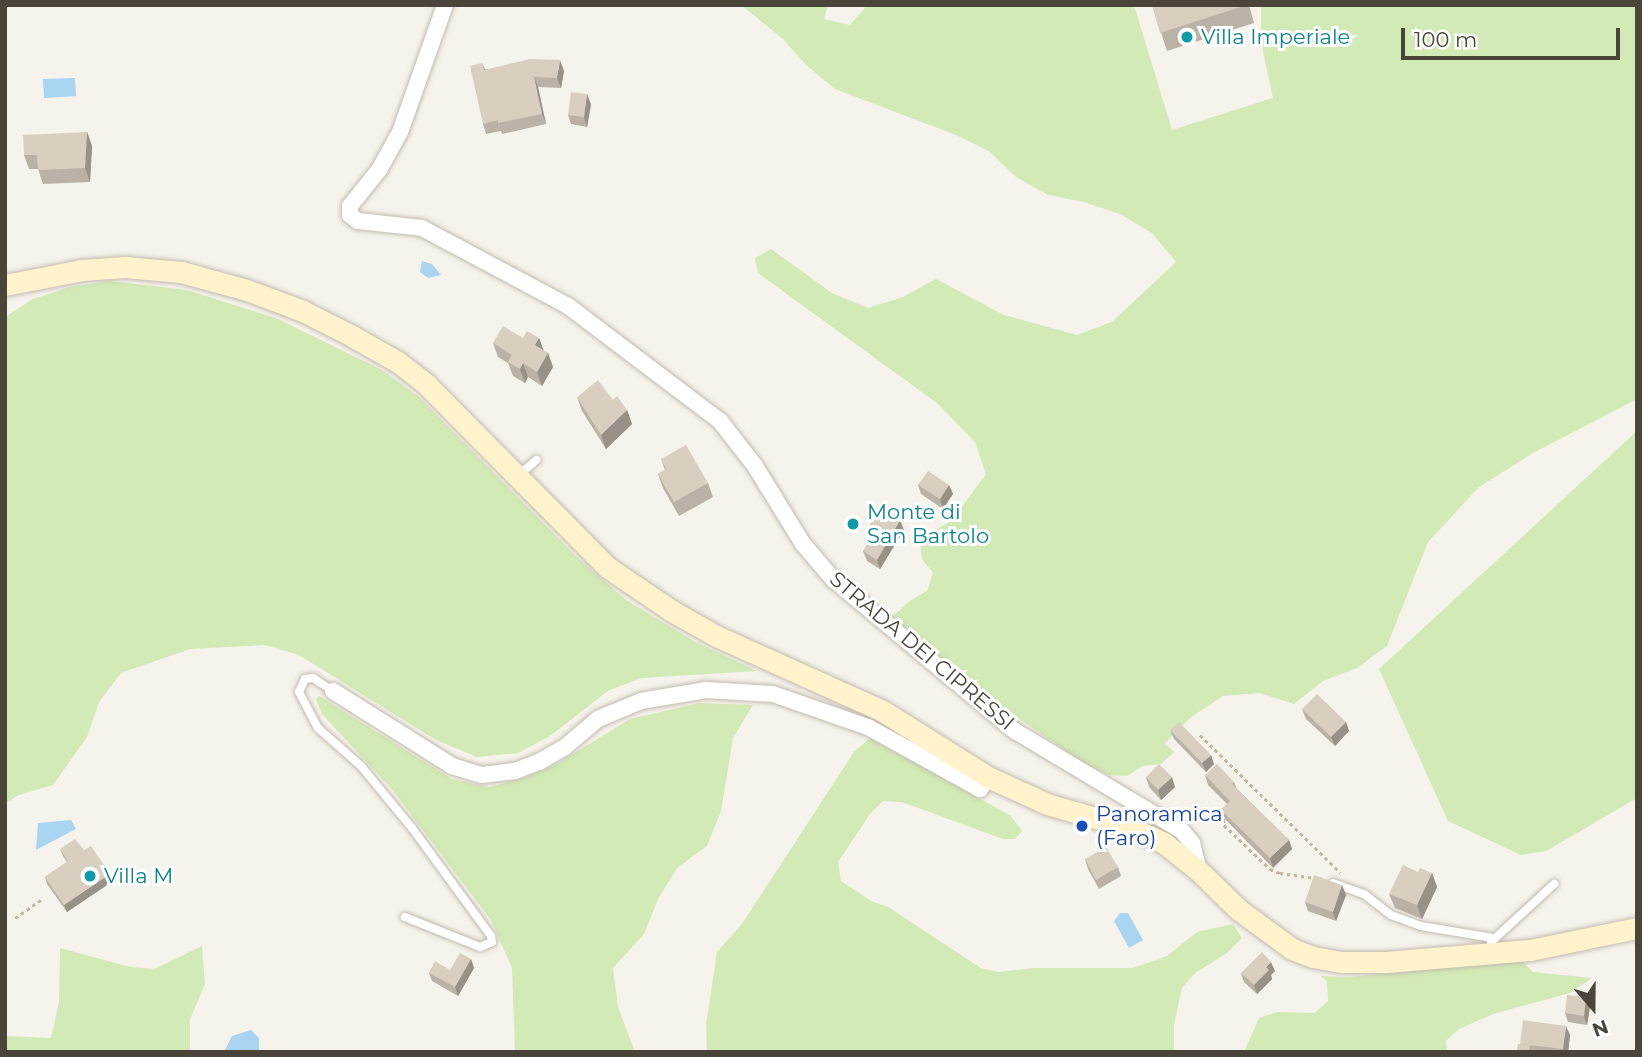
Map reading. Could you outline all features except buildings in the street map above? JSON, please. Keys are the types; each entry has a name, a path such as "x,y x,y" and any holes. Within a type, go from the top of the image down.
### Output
{"street":[{"name":"STRADA DEI CIPRESSI","path":"445,5 400,132 379,170 350,206 350,215 358,221 422,228 568,306 720,421 755,466 803,544 833,579 1015,731 1182,831 1192,843 1199,871"},
{"path":"5,285 41,276 125,267 181,272 247,290 303,311 398,362 427,385 519,475 607,567 672,611 716,636 881,710 988,777 1047,804 1133,829 1164,844 1199,871 1273,938 1313,957 1362,963 1489,946 1530,950 1637,928"},
{"path":"333,691 452,766 482,775 516,771 539,762 565,747 598,719 641,701 705,690 773,694 868,727 981,789 988,777"}],"lane":[{"path":"519,475 536,460"},
{"path":"333,691 313,678 304,679 299,692 318,728 361,766 412,828 491,936 492,942 480,947 405,917"},
{"path":"1321,879 1364,894 1391,915 1489,946 1554,884"}],"path":[{"path":"1200,735 1364,894"},
{"path":"1226,810 1222,816 1224,825 1270,869 1321,879"},
{"path":"15,918 42,899"}],"green space":[{"path":"741,5 828,5 824,19 850,25 867,5 1134,5 1172,130 1273,98 1261,42 1261,5 1637,5 1637,399 1533,453 1479,487 1428,542 1387,646 1357,668 1323,681 1294,704 1260,693 1223,696 1191,717 1165,743 1174,752 1161,764 1142,766 1127,776 1109,775 1082,762 997,703 892,617 911,600 927,591 933,573 922,559 920,540 952,520 986,474 975,442 937,403 758,273 755,258 771,249 832,293 868,308 903,297 936,279 1004,315 1077,335 1112,322 1176,262 1152,233 1120,214 1084,202 1048,195 1016,177 989,151 956,135 835,89 807,66 783,39"},
{"path":"110,281 187,290 278,319 382,370 418,396 578,558 626,600 697,643 757,671 641,678 608,691 550,736 518,753 477,757 436,740 299,655 265,645 190,649 121,673 99,702 87,737 53,785 19,795 5,803 5,317 33,299 70,287"},
{"path":"1637,431 1637,798 1546,851 1521,855 1448,821 1379,669"},
{"path":"319,696 452,779 489,787 527,777 555,765 630,719 699,703 753,705 733,738 721,811 707,846 677,868 658,899 644,934 613,968 618,1007 635,1052 515,1052 512,968 491,920 391,788 322,714 316,700"},
{"path":"870,738 1011,816 1022,831 1015,839 1003,839 902,802 883,801 870,814 838,862 841,881 871,901 888,907 981,968 998,972 1035,968 1133,968 1167,956 1197,932 1233,924 1242,938 1227,953 1195,973 1182,988 1174,1025 1174,1052 707,1052 706,1025 717,952 742,924 854,752"},
{"path":"202,946 205,984 190,1019 190,1052 5,1052 5,1036 51,1038 59,1002 60,948 130,967 154,969"},
{"path":"1522,961 1533,972 1592,978 1570,993 1493,1014 1459,1029 1446,1041 1447,1052 1244,1052 1259,1018 1276,1012 1315,1013 1328,1001 1327,982 1321,976 1350,977"}],"water":[{"path":"75,78 76,96 44,98 43,79"},
{"path":"422,261 432,264 441,275 428,278 420,272"},
{"path":"71,820 76,829 36,850 38,823"},
{"path":"1120,913 1128,913 1143,940 1129,948 1114,921"},
{"path":"251,1030 259,1038 259,1052 224,1052 232,1036"}],"place":[{"name":"Villa Imperiale","path":"1187,37"},
{"name":"Monte di San Bartolo","path":"853,524"},
{"name":"Panoramica (Faro)","path":"1082,826"},
{"name":"Villa M","path":"90,876"}]}
